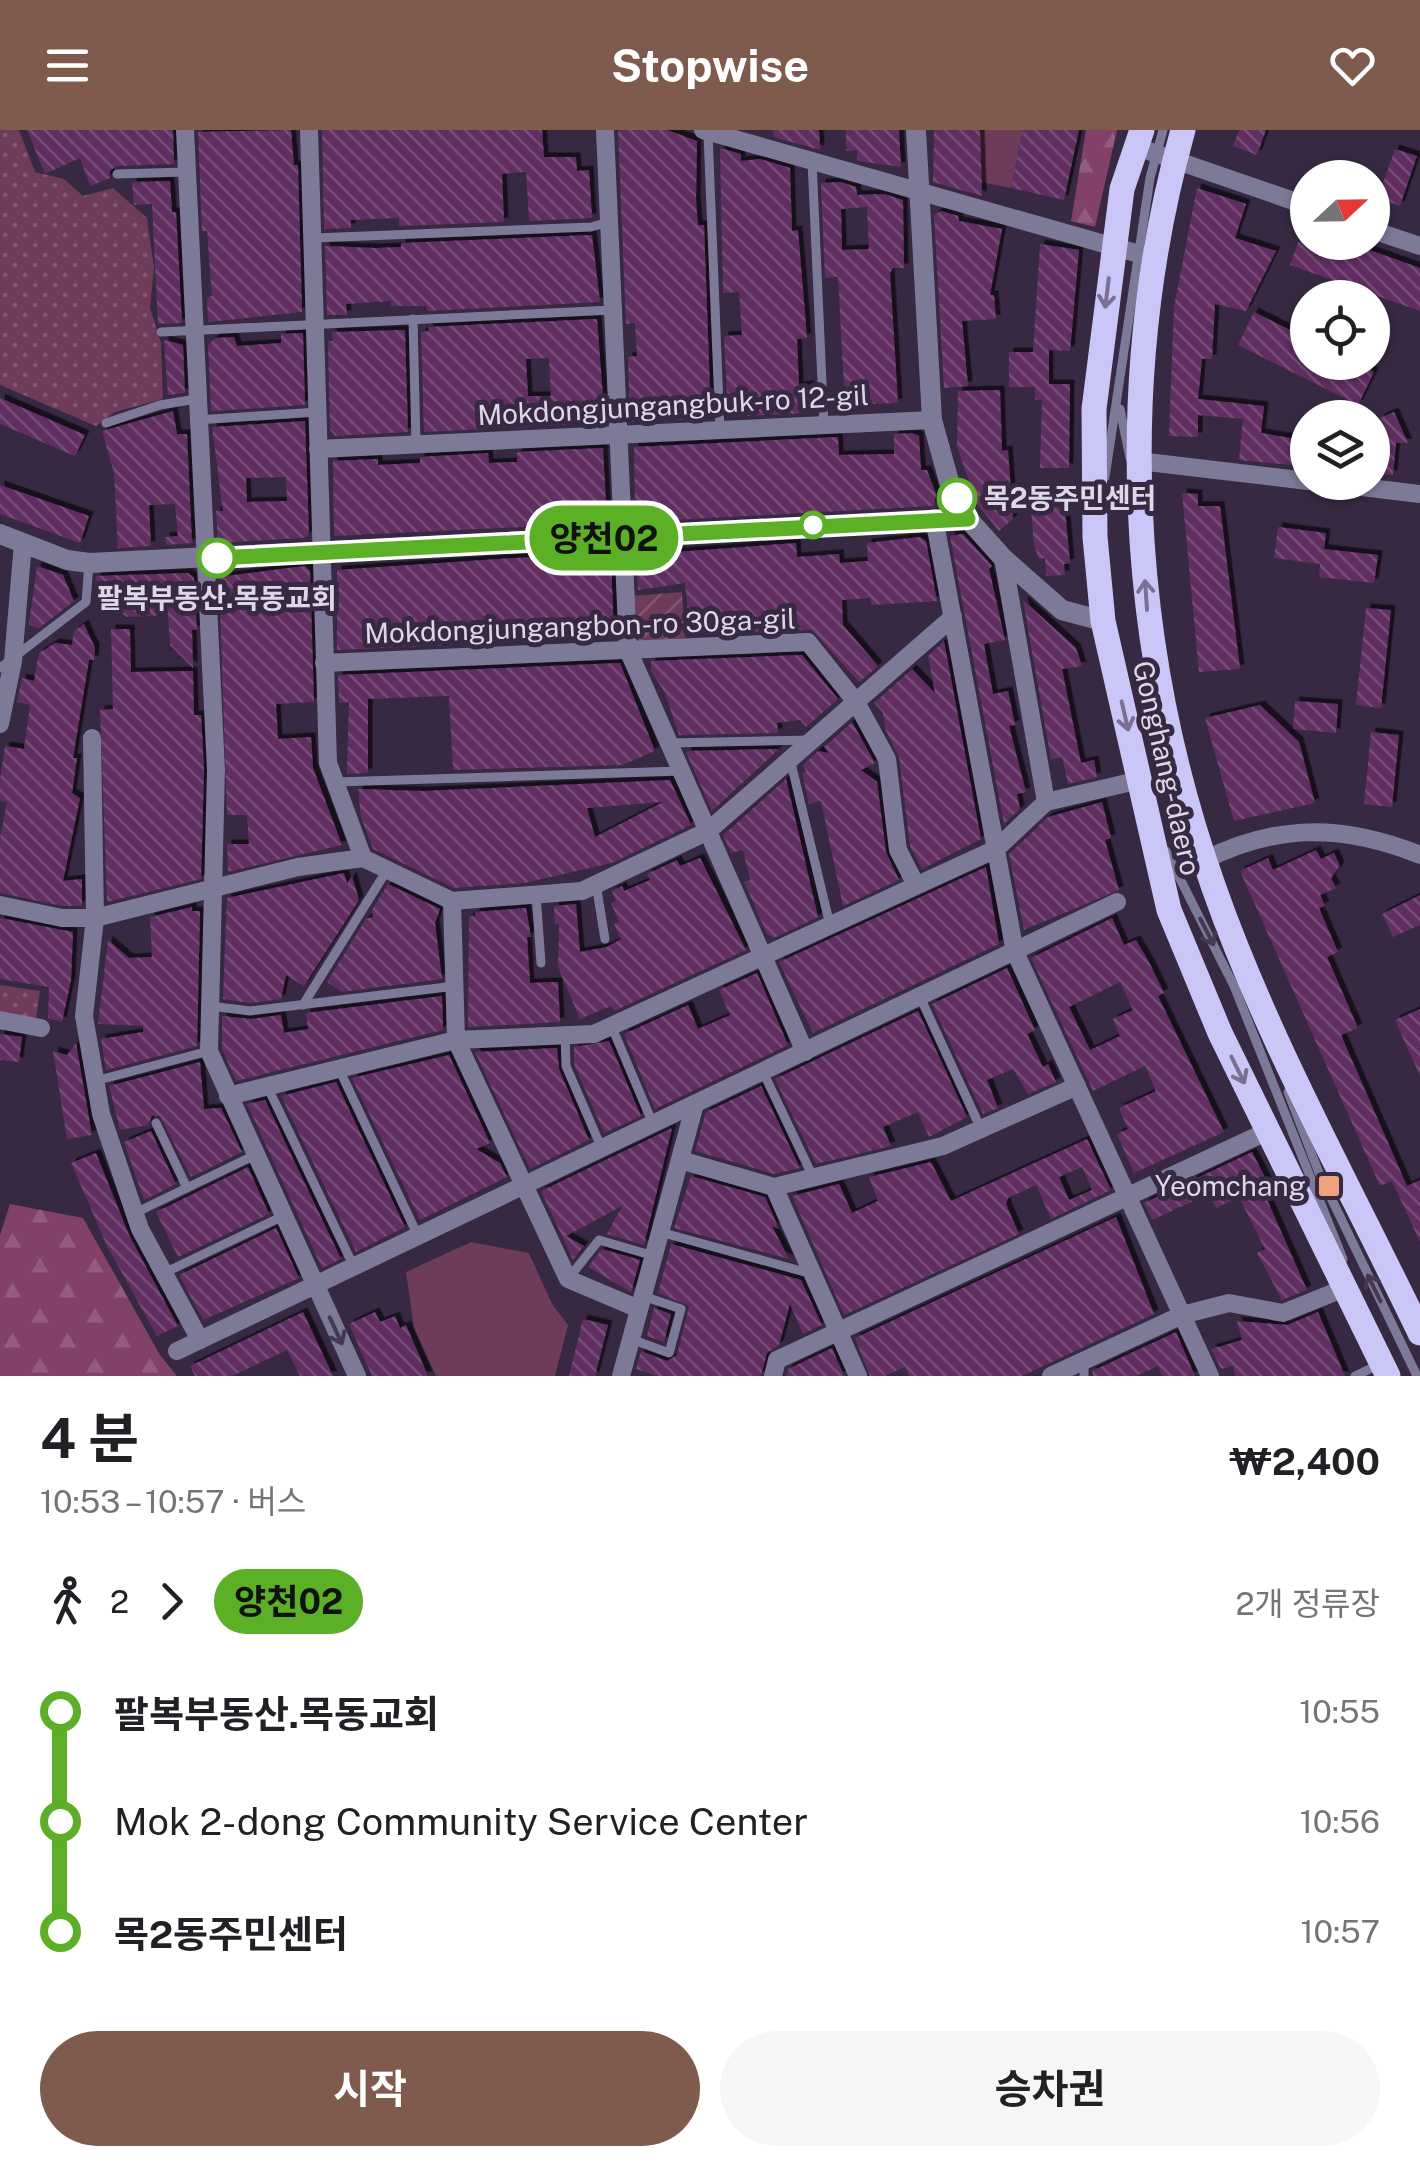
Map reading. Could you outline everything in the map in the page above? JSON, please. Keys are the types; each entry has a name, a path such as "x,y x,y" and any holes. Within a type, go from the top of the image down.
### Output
{"main road":[{"name":"Gonghang-daero","path":"1183,130 1153,148 1122,189 1094,408 1095,537 1103,622 1169,910 1220,1033 1385,1370"},
{"name":"Gonghang-daero","path":"1153,148 1138,499 1148,623 1164,719 1205,860 1253,984 1420,1332"}],"street":[{"path":"185,130 202,558 216,770 216,887 208,1051 357,1376"},
{"path":"309,130 318,323 319,552 328,763 363,858"},
{"path":"605,130 628,650 806,1052"},
{"path":"916,130 932,420 950,485 968,519 1002,558 1062,610 1103,622"},
{"path":"706,131 757,138 812,161 1148,257"},
{"path":"1153,148 1290,199"},
{"path":"1390,236 1420,246"},
{"name":"Mokdongjungangbuk-ro 12-gil","path":"318,449 932,420"},
{"path":"1139,461 1290,479"},
{"path":"1390,490 1420,494"},
{"path":"934,518 1015,952 1210,1376"},
{"path":"0,534 89,563 968,519"},
{"path":"0,724 23,543"},
{"path":"1002,558 1046,802"},
{"path":"0,905 62,918 94,918 298,867 363,858 452,901 582,891 708,831 953,617"},
{"name":"Mokdongjungangbon-ro 30ga-gil","path":"324,662 808,642 856,702 887,759 898,850 916,885"},
{"path":"92,738 94,918 84,1016 95,1081 101,1114 135,1213 200,1340"},
{"path":"228,1096 456,1040 594,1034 996,848 1046,802 1140,780"},
{"path":"1205,860 1230,847 1306,829 1350,832 1420,855"},
{"path":"452,901 456,1040 522,1186 568,1278 641,1302"},
{"path":"177,1351 1117,902"},
{"path":"0,1020 41,1028"},
{"path":"680,1160 774,1186 943,1146 1076,1086"},
{"path":"621,1376 695,1104"},
{"path":"772,1376 777,1360 1128,1199 1268,1130"},
{"path":"774,1186 858,1376"},
{"path":"1052,1376 1084,1368 1182,1315 1228,1304 1282,1313 1345,1288"}],"lane":[{"path":"1153,148 1163,130"},
{"path":"706,131 720,430"},
{"path":"812,161 824,426"},
{"path":"117,174 186,172"},
{"path":"314,238 590,227 609,222"},
{"path":"1095,537 1148,257"},
{"path":"161,332 613,310"},
{"path":"413,319 416,445"},
{"path":"106,423 160,405 196,399"},
{"path":"1118,402 1138,499"},
{"path":"197,420 318,412"},
{"path":"6,665 86,602 89,563"},
{"path":"670,743 812,740"},
{"path":"790,760 830,925"},
{"path":"335,782 682,771"},
{"path":"1147,813 1234,986 1313,1176 1385,1370 1355,1376"},
{"path":"304,1006 387,870"},
{"path":"596,884 605,939"},
{"path":"536,894 541,962"},
{"path":"1253,984 1319,1173 1417,1376"},
{"path":"210,1006 250,1011 304,1006 375,992 455,986"},
{"path":"920,997 981,1129"},
{"path":"611,1026 653,1124"},
{"path":"566,1035 566,1066 602,1149"},
{"path":"95,1081 208,1051"},
{"path":"340,1068 418,1236"},
{"path":"763,1072 813,1177"},
{"path":"267,1086 354,1267"},
{"path":"156,1123 187,1188"},
{"path":"135,1213 255,1155"},
{"path":"164,1273 284,1216"},
{"path":"660,1232 812,1274"},
{"path":"568,1278 600,1240 654,1256"},
{"path":"631,1339 670,1352 681,1309 641,1302"}],"shaded area":[{"path":"0,130 19,130 35,172 64,179 83,196 113,188 147,218 154,268 150,308 161,343 163,399 115,412 96,426 0,385"},
{"path":"980,130 1023,130 1011,188 981,182"},
{"path":"682,592 685,638 640,642 635,636 631,596"},
{"path":"0,985 40,991 36,1020 0,1015"},
{"path":"471,1242 529,1253 552,1304 568,1325 555,1376 436,1376 414,1328 406,1272"}],"green space":[{"path":"1086,130 1117,130 1095,227 1071,221"},
{"path":"10,1204 83,1218 160,1355 177,1376 0,1376 0,1235"}],"building":[{"path":"27,130 173,130 174,164 116,166 110,171 110,178 90,186 80,158 45,174"},
{"path":"291,130 294,165 298,165 302,312 208,322 207,297 212,296 207,231 202,231 198,132"},
{"path":"322,130 542,130 544,157 576,157 577,171 589,170 592,218 529,221 526,172 502,174 504,222 399,226 399,218 351,220 351,228 324,229"},
{"path":"618,130 667,130 697,141 696,200 698,225 704,225 711,418 630,422 628,357 637,356 635,323 626,324"},
{"path":"773,130 819,130 820,150 774,137"},
{"path":"846,130 899,130 901,167 857,161 857,150 846,151"},
{"path":"934,130 980,130 982,196 933,182"},
{"path":"1023,130 1079,130 1064,200 1011,188"},
{"path":"1239,130 1266,130 1257,155 1233,146"},
{"path":"720,148 741,154 741,161 760,159 790,168 792,231 798,230 807,338 797,339 799,386 810,385 809,413 728,417 724,336 742,335 739,292 723,293"},
{"path":"1395,149 1417,156 1400,206 1390,202 1390,163"},
{"path":"170,181 172,212 176,212 182,323 158,324 152,204 134,205 132,182"},
{"path":"841,182 856,187 857,195 884,194 903,200 904,268 893,268 890,273 898,403 845,405 838,277 825,278 821,183","holes":["867,207 869,249 842,250 841,209"]},
{"path":"1197,188 1246,204 1235,238 1276,251 1246,311 1215,304 1212,359 1202,359 1198,399 1264,406 1261,433 1290,438 1290,465 1239,460 1243,419 1198,415 1198,437 1169,436 1174,307"},
{"path":"941,211 958,216 959,221 1002,229 990,295 994,295 996,319 962,321 968,386 944,388 934,215"},
{"path":"592,235 600,302 427,311 427,306 391,306 391,301 346,304 347,315 327,315 325,246 401,247 401,243"},
{"path":"1040,244 1079,250 1070,351 1049,350 1049,384 1070,384 1069,468 1040,468 1042,400 1035,400 1035,387 1009,387 1009,352 1033,352"},
{"path":"1390,257 1420,268 1420,311 1390,300 1390,280 1332,280 1290,265 1292,260"},
{"path":"1254,312 1290,330 1290,371 1238,345"},
{"path":"597,319 605,423 424,432 421,332 429,331 428,327","holes":["549,358 551,396 528,396 526,359"]},
{"path":"405,330 408,432 335,436 330,430 328,341 333,341 332,332"},
{"path":"303,333 305,405 211,411 208,345 215,338 234,337 237,346 281,343 281,334"},
{"path":"164,340 183,345 185,393 168,395"},
{"path":"1308,380 1370,380 1360,400 1348,400"},
{"path":"1000,390 1002,451 1008,450 1013,519 999,531 977,504 957,447 958,391"},
{"path":"0,398 85,435 75,456 0,424"},
{"path":"173,411 177,434 187,434 192,543 166,545 165,537 178,536 175,504 149,505 151,546 118,548 114,473 102,431"},
{"path":"1394,412 1408,443 1396,443 1393,475 1390,475 1390,414"},
{"path":"305,421 309,534 304,538 218,543 216,511 223,511 212,427","holes":["286,477 287,501 247,502 246,478"]},
{"path":"894,434 919,436 921,470 927,470 936,494 934,506 635,522 634,447 838,437 839,455 894,454"},
{"path":"603,448 607,523 334,536 333,461 378,459 378,465 420,463 420,457 488,453 489,463 517,462 517,452"},
{"path":"0,485 89,516 80,543 0,514"},
{"path":"1058,490 1060,509 1065,509 1070,563 1064,564 1065,575 1046,576 1045,558 1039,559 1034,545 1031,510 1042,509 1040,492"},
{"path":"1182,493 1198,494 1198,506 1220,506 1240,669 1199,672"},
{"path":"1278,527 1326,533 1324,549 1378,555 1374,583 1319,577 1320,564 1274,558"},
{"path":"963,534 992,566 989,569 1005,640 984,644 993,694 1008,691 1015,725 1009,726 1026,792 1017,794 1020,809 1004,824 950,536"},
{"path":"920,537 926,541 937,601 871,605 871,598 842,600 843,625 878,666 859,682 812,630 690,633 685,583 638,590 636,555 796,543 797,557 839,554 840,563 868,561 867,543"},
{"path":"604,552 611,558 614,638 337,650 337,570"},
{"path":"37,566 63,575 74,601 38,629 29,624"},
{"path":"305,566 310,571 314,702 276,704 278,739 311,737 313,768 342,845 228,872 227,844 249,844 247,815 227,815 219,577"},
{"path":"188,573 194,578 197,630 192,630 193,668 170,645 168,615 127,617 95,593 96,576"},
{"path":"1023,600 1076,648 1082,666 1062,669 1081,763 1094,760 1097,777 1068,784 1062,757 1051,760"},
{"path":"1366,608 1391,610 1381,708 1356,705"},
{"path":"84,624 95,648 94,660 89,660 73,758 77,758 72,793 80,798 63,881 82,879 82,906 63,906 0,893 0,838 7,802 0,801 0,780 5,746 24,749 30,705 17,702 22,678 34,681 39,653 55,643 72,645 74,631"},
{"path":"111,629 130,629 131,672 193,671 194,715 201,715 204,770 201,879 107,902 100,710 113,709"},
{"path":"944,641 981,839 922,869 910,846 899,757 886,731 883,713 874,703 912,669 935,693 928,656"},
{"path":"802,655 838,699 806,727 800,720 777,723 778,733 679,735 665,693 651,671 651,661"},
{"path":"620,663 655,751 622,765 453,770 449,696 368,699 368,773 347,774 349,702 339,703 338,675"},
{"path":"1295,701 1338,704 1336,733 1293,729"},
{"path":"1260,705 1299,742 1315,803 1234,821 1205,718"},
{"path":"852,722 875,763 861,770 877,782 886,852 899,880 843,906 821,801 809,804 802,773 806,772 803,765 818,751 829,753 824,747"},
{"path":"1371,732 1399,735 1392,807 1364,804"},
{"path":"779,749 712,811 686,752 689,751"},
{"path":"786,779 818,917 774,938 767,934 744,882 750,880 743,850 731,853 723,835"},
{"path":"670,780 691,825 612,863 524,883 454,888 373,849 361,817 358,789 423,791","holes":["663,802 595,837 587,808"]},
{"path":"1102,802 1111,838 1105,840 1119,890 1024,930 1009,854 1048,817"},
{"path":"1316,850 1321,859 1334,853 1340,866 1331,878 1336,888 1320,895 1325,906 1319,908 1338,952 1327,957 1358,1028 1341,1035 1407,1186 1420,1180 1420,1242 1392,1181 1380,1186 1240,871 1268,858 1273,870"},
{"path":"700,858 746,950 614,1011 611,1006 580,1019 558,967 559,924 555,924 554,906 576,904 580,952 607,947 621,939 614,924 619,922 611,903 616,901 612,891 622,886 624,891 650,880 647,874 677,860 680,866"},
{"path":"986,867 999,944 813,1033 779,962"},
{"path":"344,873 347,884 352,876 359,900 304,986 286,975 281,999 250,1003 223,999 227,898"},
{"path":"388,884 440,909 435,923 442,979 342,992 327,982 366,919 373,917 372,910"},
{"path":"1420,895 1420,925 1393,937 1382,914"},
{"path":"192,907 192,911 200,911 197,1046 106,1070 101,1039 143,1032 143,1026 98,1024 108,940 129,958 152,957 150,917"},
{"path":"526,908 531,937 527,937 530,983 558,982 560,1022 468,1027 469,917 475,916 475,912"},
{"path":"0,918 73,932 71,980 62,1022 48,1018 49,987 0,979"},
{"path":"1112,918 1124,945 1136,940 1150,964 1164,993 1158,996 1224,1132 1134,1173 1117,1134 1128,1129 1119,1108 1156,1091 1145,1066 1093,1091 1031,958","holes":["1120,982 1133,1010 1113,1019 1120,1036 1090,1050 1069,1007"]},
{"path":"1007,968 1035,1030 1027,1034 1043,1067 1048,1064 1056,1082 1028,1094 1013,1069 987,1080 998,1108 983,1114 932,1004"},
{"path":"757,973 788,1045 655,1109 624,1034 688,1005 698,1029 730,1015 719,990"},
{"path":"442,996 443,1030 236,1081 222,1049 222,1016 251,1019 281,1015 284,1033 308,1029 306,1013"},
{"path":"1420,1009 1420,1076 1395,1020"},
{"path":"918,1011 967,1117 929,1137 918,1112 883,1127 891,1146 816,1164 775,1079"},
{"path":"0,1034 22,1037 19,1062 0,1060"},
{"path":"609,1041 641,1116 604,1133 574,1064 574,1047"},
{"path":"76,1043 92,1135 67,1139 53,1051 67,1055"},
{"path":"557,1048 559,1069 589,1140 530,1169 475,1052"},
{"path":"449,1055 490,1143 476,1149 500,1163 507,1177 420,1220 352,1078"},
{"path":"200,1062 204,1109 221,1108 242,1152 191,1177 160,1116 152,1116 148,1125 120,1130 109,1086"},
{"path":"336,1082 405,1227 356,1252 281,1096"},
{"path":"761,1086 800,1168 774,1174 695,1151 706,1112"},
{"path":"265,1100 341,1259 322,1268 247,1104"},
{"path":"672,1128 644,1245 607,1234 622,1206 566,1236 584,1246 573,1260 541,1191"},
{"path":"151,1131 176,1184 144,1200 124,1142"},
{"path":"1087,1139 1111,1190 1051,1219 1036,1185 1008,1198 1006,1204 1019,1234 844,1315 792,1196 839,1184 852,1213 878,1201 869,1177 931,1162 951,1201","holes":["1082,1167 1092,1190 1069,1200 1059,1177"]},
{"path":"1252,1152 1268,1183 1261,1186 1307,1290 1282,1300 1257,1253 1265,1249 1239,1197 1216,1208 1209,1194 1152,1220 1144,1203"},
{"path":"96,1153 129,1235 178,1326 157,1336 107,1246 71,1163"},
{"path":"248,1167 269,1214 178,1257 156,1212"},
{"path":"691,1176 765,1197 779,1229 772,1226 789,1259 674,1228"},
{"path":"1116,1217 1154,1314 1022,1376 909,1376 905,1367 885,1376 870,1376 855,1338"},
{"path":"276,1228 299,1278 203,1320 179,1275"},
{"path":"671,1244 801,1280 822,1325 803,1334 790,1304 779,1345 767,1353 761,1376 657,1376 636,1369 641,1351 667,1361 677,1355 689,1306 658,1293"},
{"path":"602,1249 640,1260 631,1292 588,1267"},
{"path":"654,1308 671,1314 664,1342 647,1336"},
{"path":"303,1312 333,1376 300,1376 287,1350 232,1376 195,1376 190,1366"},
{"path":"375,1312 380,1322 395,1316 400,1328 406,1325 428,1376 372,1376 349,1324"},
{"path":"1318,1312 1345,1376 1235,1376 1233,1366 1221,1369 1211,1349 1242,1340 1237,1321 1287,1325"},
{"path":"583,1319 608,1325 595,1376 569,1376"},
{"path":"1176,1332 1195,1376 1162,1376 1158,1366 1136,1376 1093,1376 1092,1371"},
{"path":"832,1348 844,1376 786,1376 788,1369"}],"bus line":[{"name":"양천02","path":"217,558 968,519 957,498"}],"place":[{"name":"목2동주민센터","path":"957,498"},
{"name":"팔복부동산.목동교회","path":"217,558"},
{"name":"Yeomchang","path":"1329,1186"}]}
